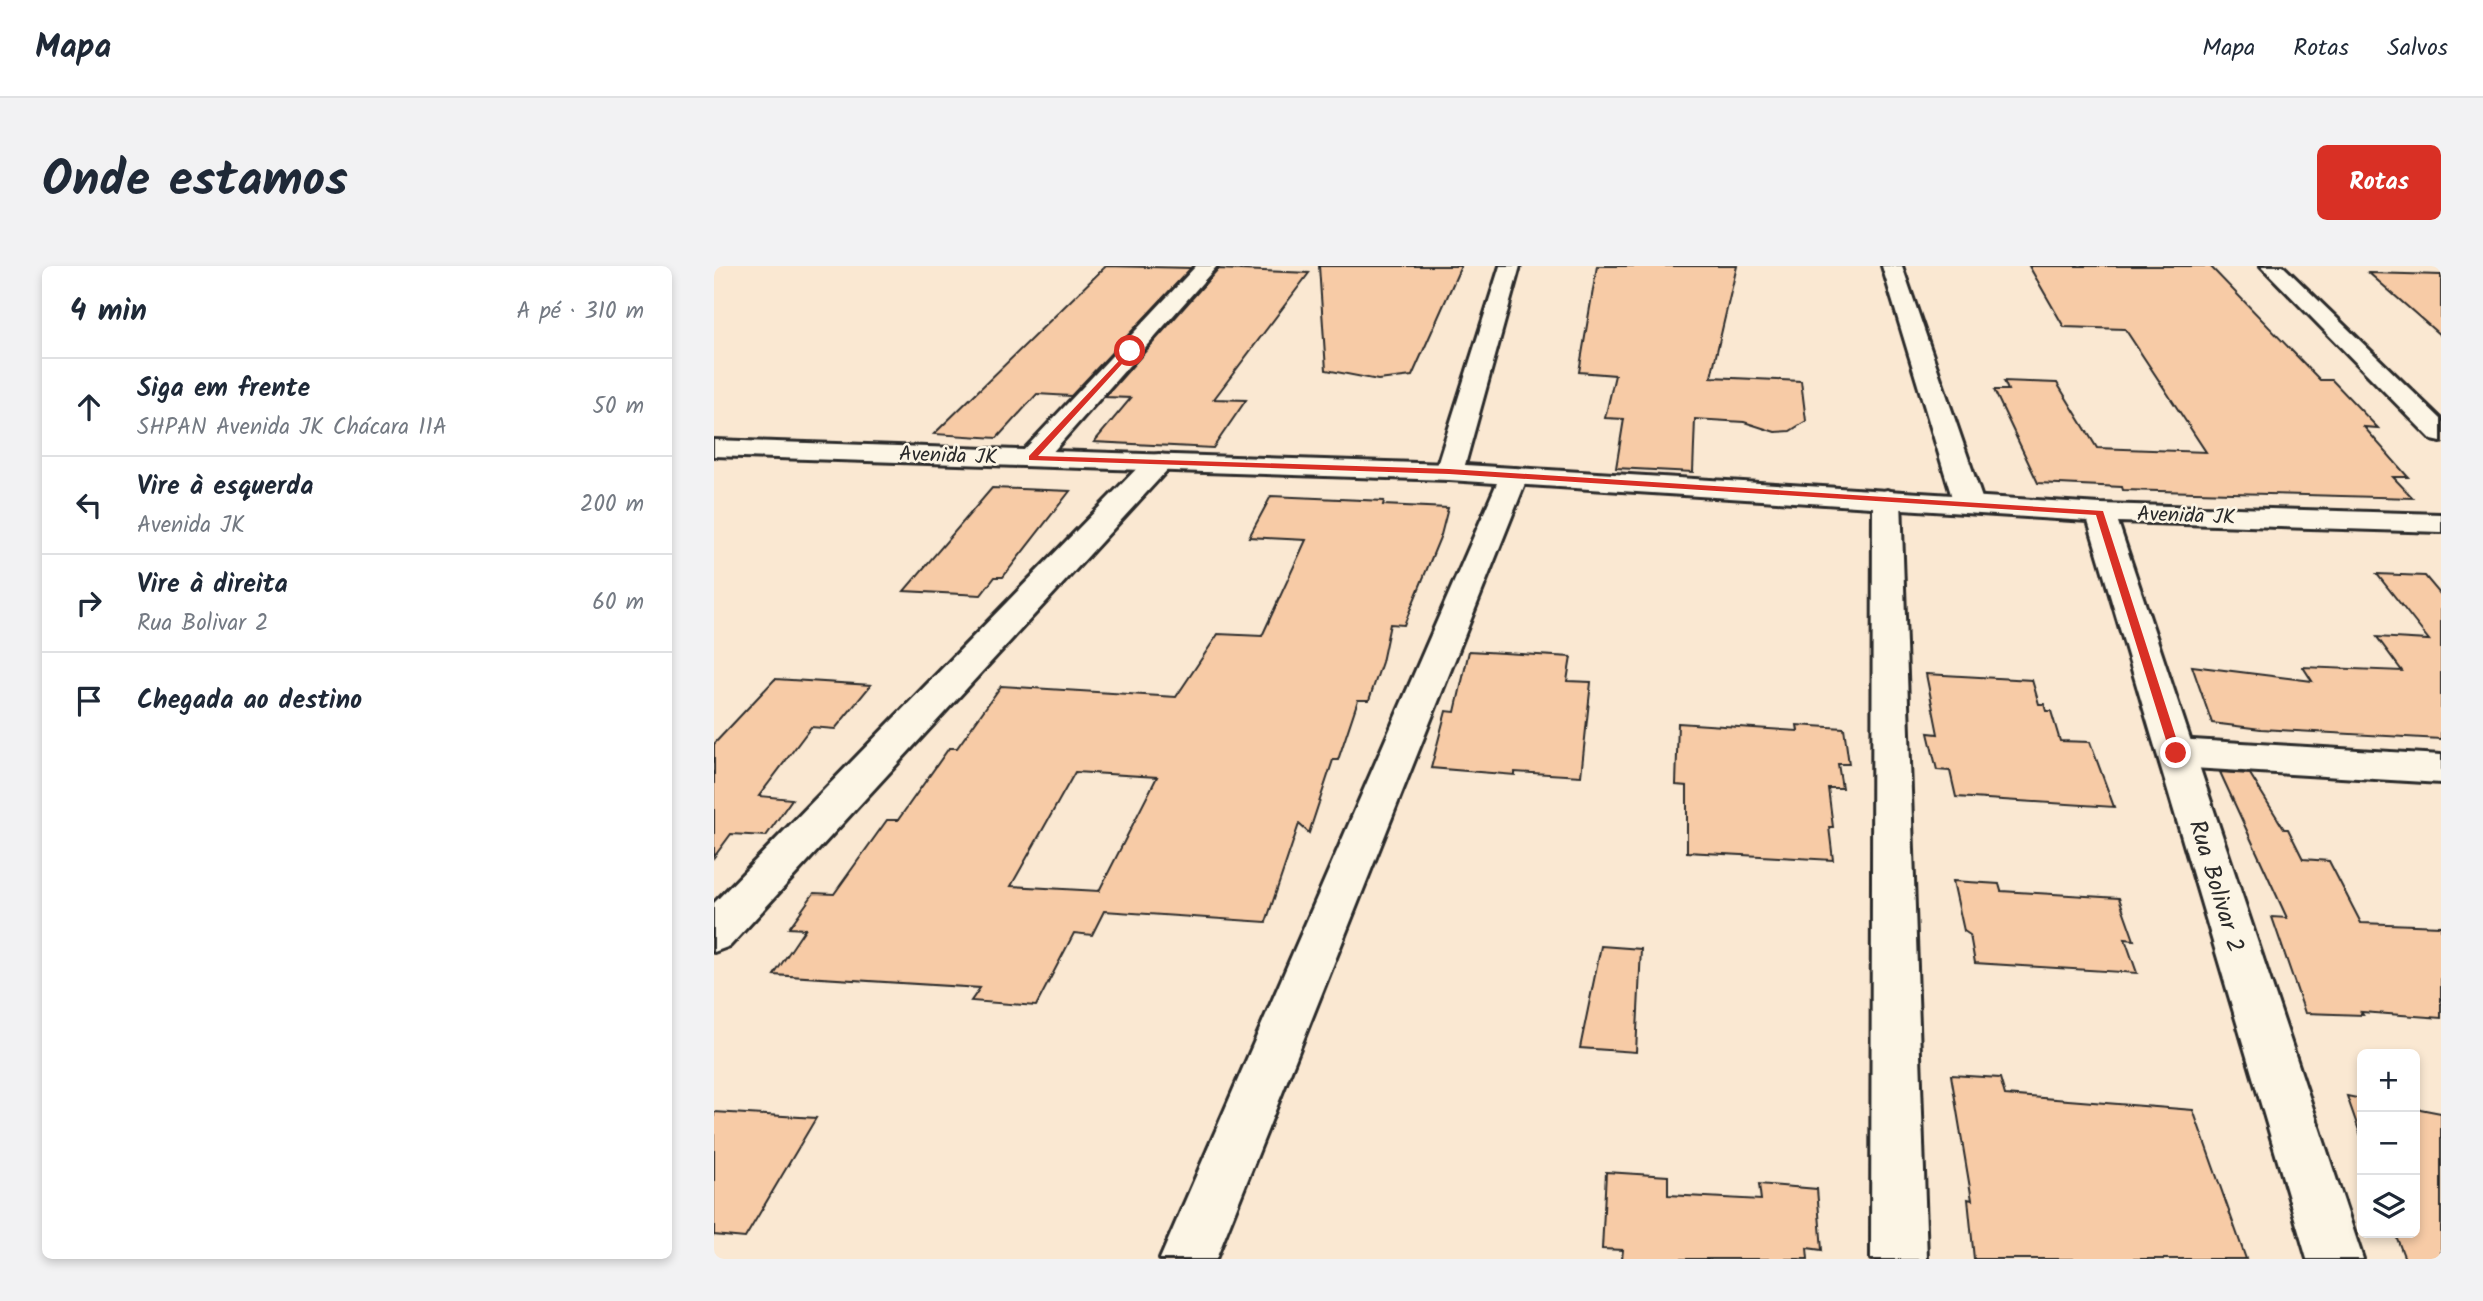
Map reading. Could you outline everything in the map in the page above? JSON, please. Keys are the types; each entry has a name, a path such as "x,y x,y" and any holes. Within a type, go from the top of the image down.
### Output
{"street":[{"path":"1032,458 1208,266"},
{"path":"1449,472 1510,266"},
{"path":"1892,266 1969,504"},
{"path":"2271,266 2441,434"},
{"name":"Avenida JK","path":"714,448 1449,472 2100,513 2441,523"},
{"path":"714,933 1159,462"},
{"path":"1188,1259 1514,476"},
{"path":"1887,499 1899,1259"},
{"name":"Rua Bolivar 2","path":"2100,513 2335,1259"},
{"path":"2176,753 2441,769"}],"building":[{"path":"1106,266 1191,268 1071,396 1037,394 997,438 934,434"},
{"path":"1319,266 1461,266 1412,376 1378,380 1326,370"},
{"path":"1597,266 1737,266 1711,377 1801,381 1806,421 1790,431 1775,432 1744,422 1695,419 1693,472 1616,468 1624,419 1605,418 1615,375 1579,372"},
{"path":"2029,266 2210,266 2320,380 2332,380 2378,428 2364,427 2408,477 2393,477 2413,498 2123,490 2122,487 2038,483 1994,390 2008,390 2004,381 2057,383 2097,448 2206,452 2125,329 2064,327"},
{"path":"1218,269 1309,273 1214,399 1246,400 1213,448 1094,442 1131,398 1105,397"},
{"path":"2369,273 2441,275 2441,336"},
{"path":"992,488 1070,491 1003,577 995,577 981,595 904,591"},
{"path":"1271,496 1384,501 1383,505 1448,508 1441,535 1404,625 1390,624 1382,662 1369,700 1358,700 1338,760 1333,760 1309,833 1299,824 1266,922 1104,911 1092,935 1074,933 1036,1006 971,1001 980,988 774,975 805,929 789,928 814,893 834,894 887,820 898,820 949,748 957,748 1001,686 1176,697 1218,634 1262,636 1306,540 1249,537","holes":["1075,772 1157,777 1099,891 1011,886"]},
{"path":"2377,574 2425,576 2441,595 2441,739 2261,729 2212,723 2192,666 2312,681 2303,667 2402,671 2377,637 2429,640"},
{"path":"1469,651 1571,657 1567,681 1591,682 1581,776 1515,772 1515,775 1431,768 1446,711 1455,712"},
{"path":"1926,674 2032,680 2039,704 2044,704 2046,711 2051,711 2060,741 2090,742 2114,807 1956,797 1950,771 1937,770 1928,733 1938,734"},
{"path":"775,679 871,685 835,729 811,727 759,796 792,799 766,836 731,834 714,857 714,744"},
{"path":"1678,723 1798,731 1797,725 1844,728 1849,764 1838,764 1842,788 1828,788 1833,827 1829,827 1833,860 1687,852 1687,786 1676,785"},
{"path":"2220,772 2250,774 2284,829 2288,829 2303,859 2329,861 2361,923 2441,926 2441,1018 2361,1012 2363,1015 2305,1013 2272,917 2287,918"},
{"path":"1953,881 1999,884 2001,891 2119,898 2134,940 2125,939 2137,973 1975,963 1970,935 1964,931"},
{"path":"1601,946 1641,949 1636,1052 1580,1048"},
{"path":"1951,1075 2000,1078 2005,1095 2193,1110 2246,1259 1974,1259 1968,1199 1972,1200"},
{"path":"2347,1096 2357,1098 2357,1125"},
{"path":"2420,1109 2441,1113 2441,1259 2405,1259 2397,1238 2420,1238"},
{"path":"714,1112 816,1118 745,1238 714,1235"},
{"path":"1606,1172 1668,1176 1668,1195 1761,1200 1759,1184 1817,1189 1822,1250 1807,1248 1808,1259 1622,1259 1623,1250 1602,1249"}],"route":[{"path":"1130,351 1032,458 1449,472 2100,513 2176,753"}]}
